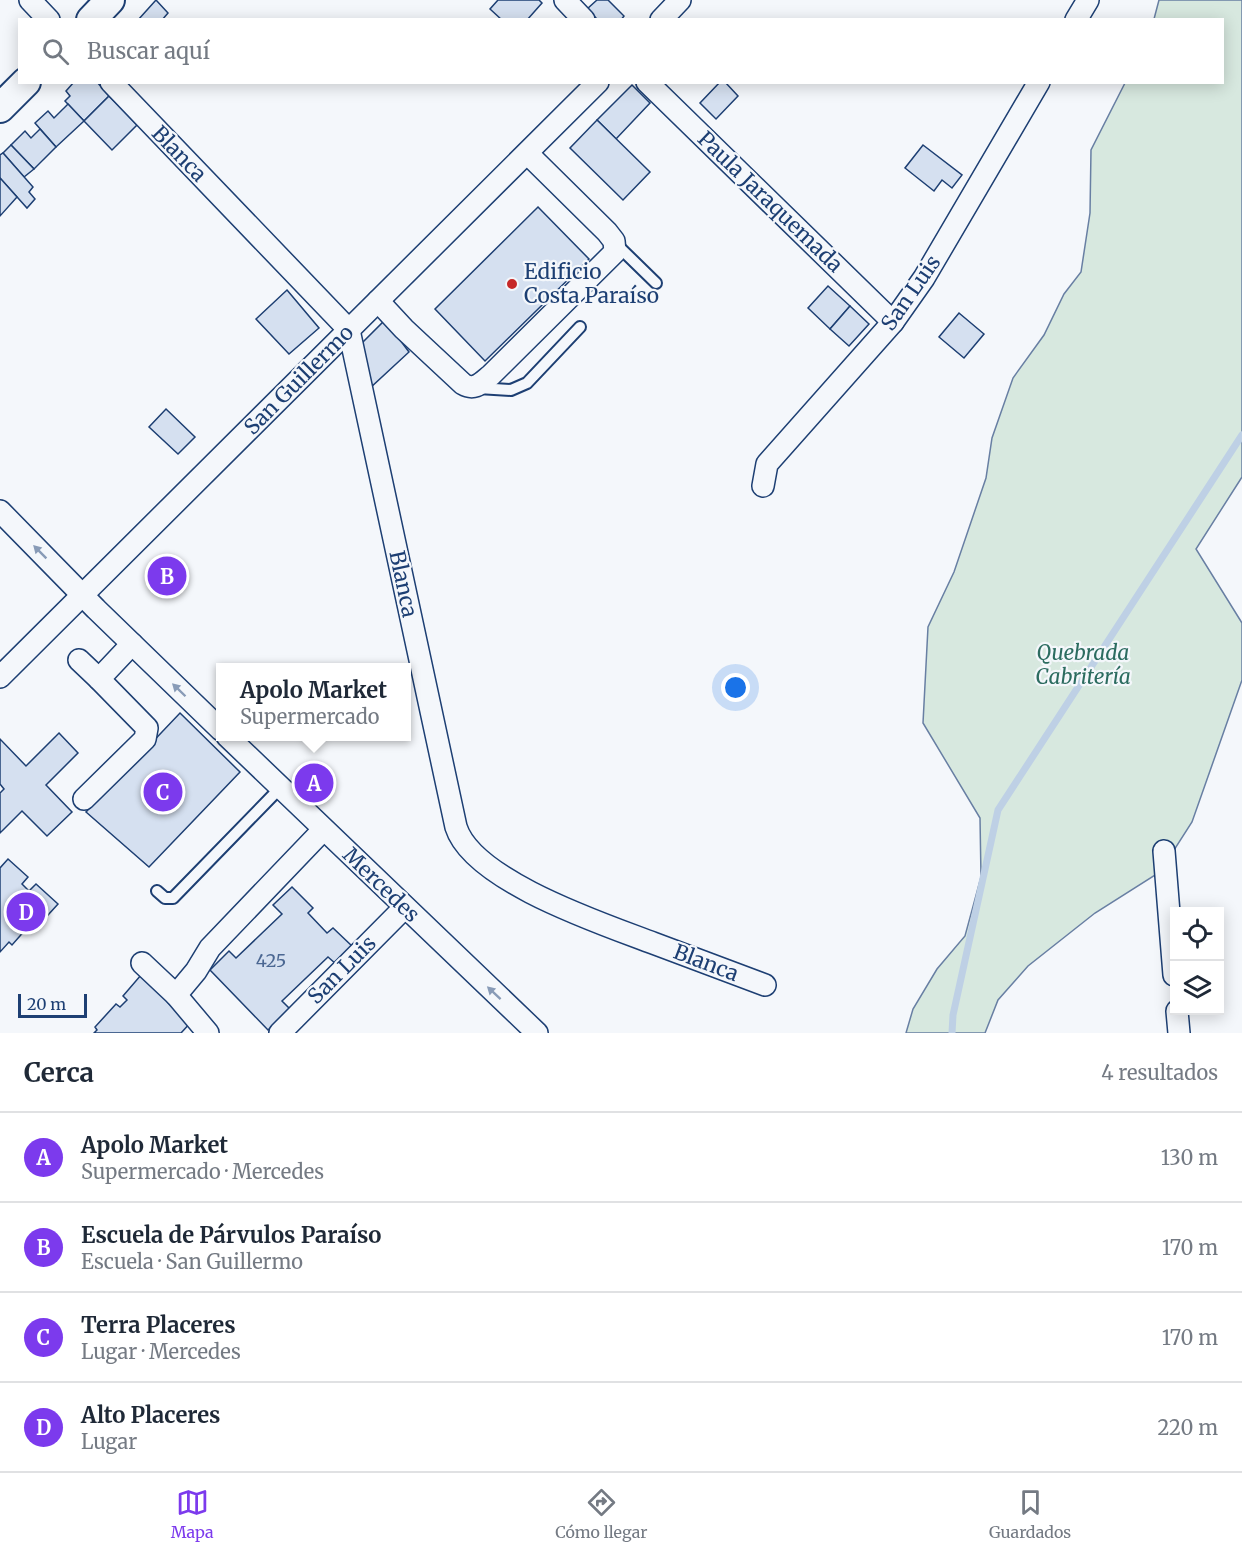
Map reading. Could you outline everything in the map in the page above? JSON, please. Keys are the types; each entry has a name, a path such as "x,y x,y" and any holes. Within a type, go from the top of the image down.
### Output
{"main road":[{"path":"93,18 110,0"},
{"path":"0,108 24,84"}],"street":[{"path":"30,0 47,18"},
{"path":"565,0 582,18"},
{"path":"663,18 680,0"},
{"path":"1077,18 1088,0"},
{"name":"Blanca","path":"113,84 349,330 459,836 465,847 508,880 545,900 765,985"},
{"name":"San Guillermo","path":"0,677 596,84"},
{"name":"Paula Jaraquemada","path":"649,84 893,322"},
{"name":"San Luis","path":"763,486 767,464 893,322 924,278 1038,84"},
{"path":"378,301 404,329 463,384 475,388 490,375 615,252 614,241 607,232 528,154"},
{"path":"0,511 83,596 216,725"},
{"path":"99,680 132,644"},
{"path":"79,660 147,728 148,732 145,739 84,799"},
{"name":"Mercedes","path":"232,741 537,1033"},
{"path":"176,996 196,971 210,948 323,830"},
{"path":"1164,851 1173,961"},
{"name":"San Luis","path":"280,1033 404,908"},
{"path":"142,963 176,996 208,1033"},
{"path":"1178,1015 1179,1033"}],"lane":[{"path":"614,241 656,283"},
{"path":"475,388 511,390 527,383 580,327"},
{"path":"157,891 165,898 173,898 280,788"}],"green space":[{"name":"Quebrada Cabritería","path":"1159,0 1242,0 1242,477 1196,549 1242,623 1242,680 1192,822 1160,872 1095,913 1028,966 998,1000 985,1033 906,1033 913,1009 937,969 965,936 981,877 980,818 923,723 928,627 954,572 986,478 992,438 1013,378 1044,335 1064,294 1081,272 1090,213 1091,150 1124,84 1224,84 1224,18 1154,18"}],"building":[{"path":"156,0 168,13 164,18 140,18"},
{"path":"498,0 539,0 542,3 529,18 500,18 490,9"},
{"path":"597,0 608,0 624,16 622,18 596,18 587,9"},
{"path":"72,84 99,84 109,96 84,121 65,101 70,96 66,91"},
{"path":"718,84 727,84 738,96 716,119 700,103"},
{"path":"632,85 650,103 616,139 597,120"},
{"path":"109,96 137,125 112,150 84,121"},
{"path":"68,104 84,121 56,147 35,123 48,111 54,118"},
{"path":"597,120 650,172 623,200 570,148"},
{"path":"40,129 56,147 34,169 11,145 25,131 31,138"},
{"path":"11,145 34,169 24,177 3,153"},
{"path":"923,145 962,175 952,188 942,180 934,191 905,168"},
{"path":"3,153 33,187 29,192 35,199 27,208 0,178 0,155"},
{"path":"0,178 17,197 0,216"},
{"name":"Edificio Costa Paraíso","path":"538,207 589,259 485,361 435,309"},
{"path":"828,286 850,306 830,329 808,308"},
{"path":"287,290 319,328 289,354 256,319"},
{"path":"850,306 869,324 849,346 830,329"},
{"path":"959,313 984,334 964,358 939,337"},
{"path":"385,320 409,352 370,388 360,345"},
{"path":"166,409 195,437 178,454 149,427"},
{"path":"180,713 240,772 149,867 86,812"},
{"path":"59,733 78,753 46,785 72,812 47,836 22,811 0,833 0,793 4,789 0,784 0,739 26,766"},
{"path":"8,859 28,877 22,884 29,891 36,884 58,904 38,926 31,920 12,945 9,942 0,952 0,868"},
{"path":"292,887 313,908 308,913 327,933 333,928 353,947 336,964 328,957 282,1001 290,1009 268,1030 210,970 229,951 236,958 282,914 273,905"},
{"path":"141,975 192,1021 181,1033 94,1033 97,1030 95,1027 116,1004 120,1007 127,1000 123,996"}],"waterway":[{"name":"Quebrada Cabritería","path":"952,1033 953,1015 998,810 1242,435"}],"place":[{"name":"Edificio Costa Paraíso","path":"512,284"},
{"name":"Escuela de Párvulos Paraíso","path":"167,576"},
{"name":"Apolo Market","path":"314,783"},
{"name":"Terra Placeres","path":"163,792"},
{"name":"Alto Placeres","path":"26,912"}]}
